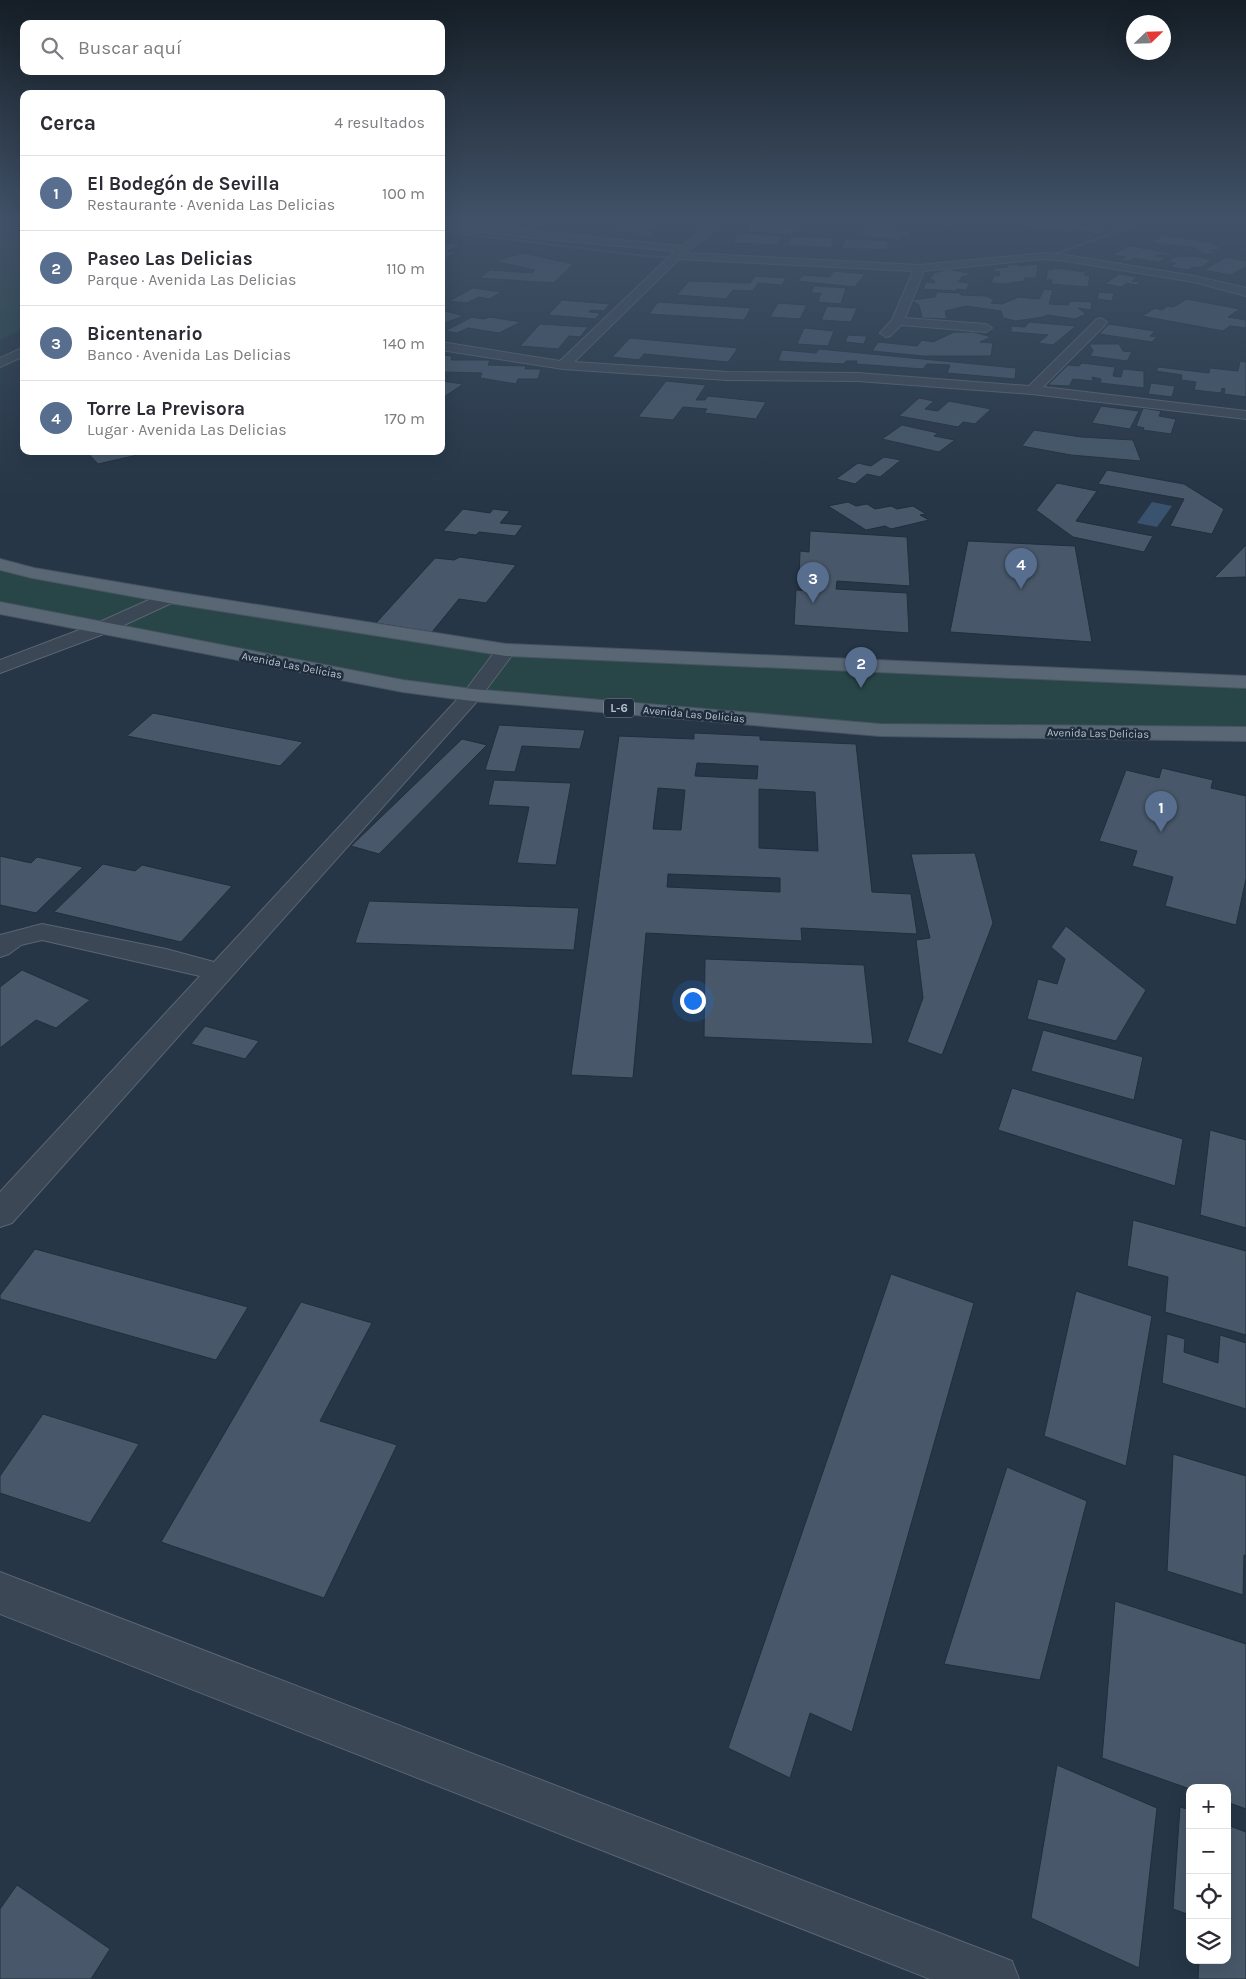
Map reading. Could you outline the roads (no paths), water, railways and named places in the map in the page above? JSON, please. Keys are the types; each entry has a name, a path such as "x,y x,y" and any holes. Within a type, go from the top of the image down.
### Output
{"main road":[{"path":"0,564 32,573 169,597 506,650 1246,682"},
{"name":"Avenida Las Delicias","path":"0,608 403,686 472,695 880,730 1246,734"}],"street":[{"path":"563,365 616,314"},
{"path":"886,333 898,322 901,314"},
{"path":"898,322 986,328"},
{"path":"1032,390 1101,322"},
{"path":"445,347 563,365 727,376 858,377 1032,390 1246,415"},
{"path":"0,362 20,353"},
{"path":"0,667 102,628 169,597"},
{"path":"0,1214 472,695 506,650"},
{"path":"0,948 12,939 42,932 166,958 219,972"},
{"path":"0,1593 994,1979"}],"water":[{"path":"1152,502 1172,506 1157,527 1137,523"}],"place":[{"name":"Torre La Previsora","path":"1021,589"},
{"name":"Bicentenario","path":"813,603"},
{"name":"Paseo Las Delicias","path":"861,688"},
{"name":"El Bodegón de Sevilla","path":"1161,832"}]}
